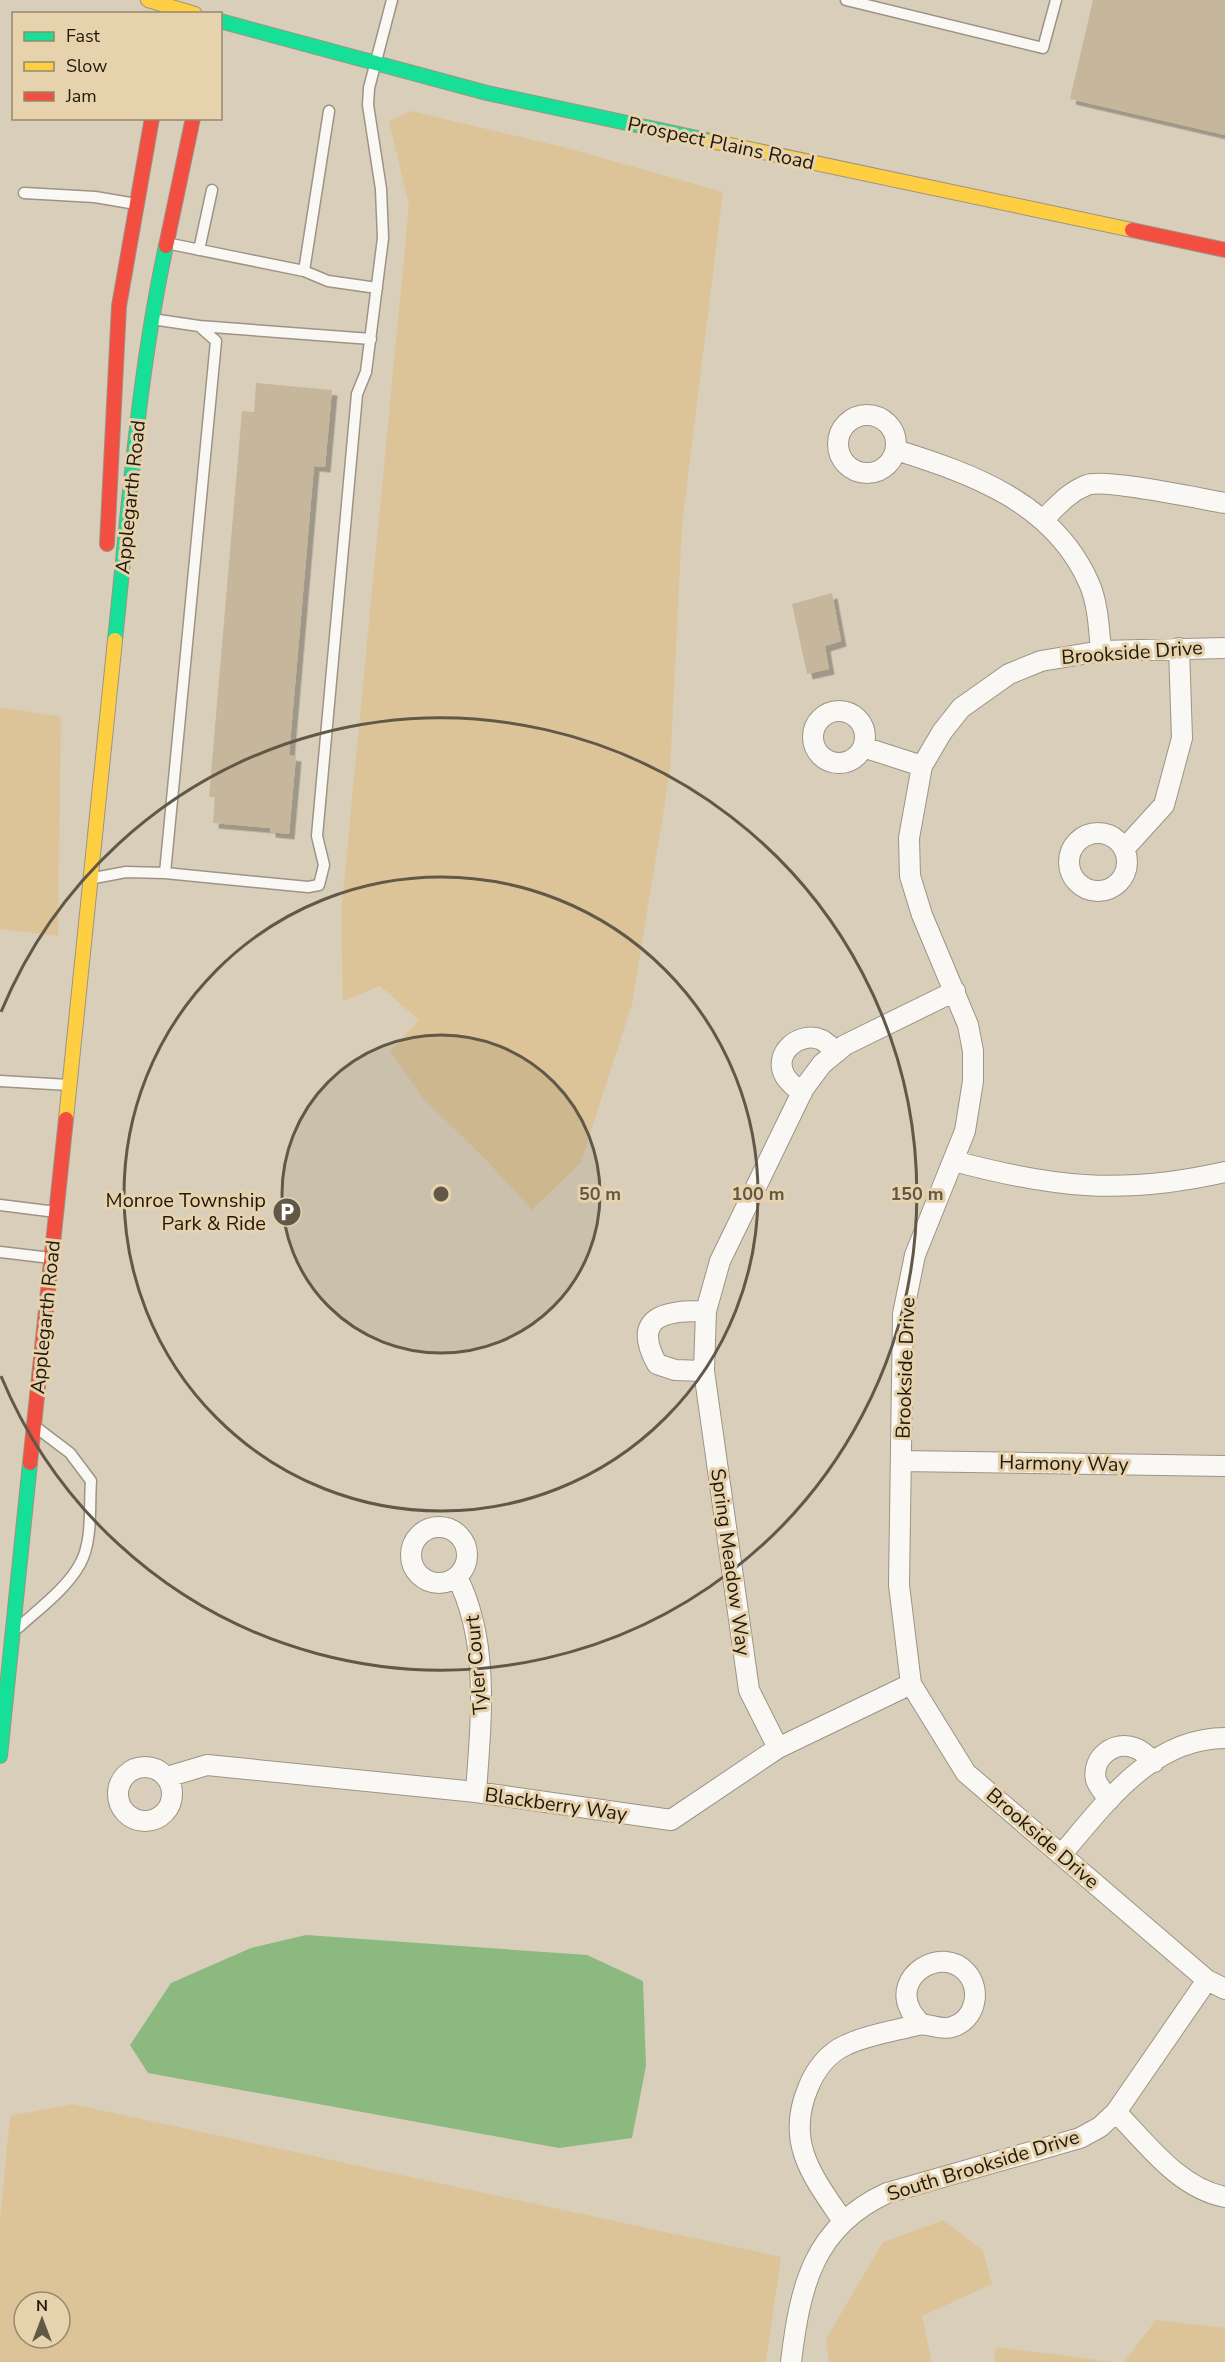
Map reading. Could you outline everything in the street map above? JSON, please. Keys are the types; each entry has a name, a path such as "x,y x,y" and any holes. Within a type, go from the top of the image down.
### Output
{"main road":[{"path":"148,0 179,7"},
{"name":"Prospect Plains Road","path":"222,22 487,93 1225,250"},
{"name":"Applegarth Road","path":"106,556 119,306 152,120"},
{"name":"Applegarth Road","path":"0,1756 137,428 152,319 193,120"},
{"name":"Applegarth Road","path":"90,878 103,616"}],"street":[{"path":"896,450 948,466 1000,489 1044,519 1072,555 1090,584 1101,651"},
{"path":"1044,519 1069,494 1090,483 1225,503"},
{"path":"1124,849 1164,805 1182,738 1179,648"},
{"name":"Brookside Drive","path":"1225,648 1101,651 1041,661 1009,674 961,708 942,732 922,766 909,838 910,876 922,915 968,1025 973,1051 973,1081 965,1131 915,1255 905,1303 899,1585 911,1684 966,1773 1207,1980 1225,1989"},
{"path":"863,747 922,766"},
{"name":"Spring Meadow Way","path":"778,1748 749,1690 704,1371 706,1311 720,1261 802,1093 822,1064 837,1052 956,992"},
{"path":"802,1093 784,1074 782,1062 785,1050 794,1041 807,1038 820,1040 837,1052"},
{"path":"954,1161 1017,1178 1060,1185 1122,1187 1194,1179 1225,1172"},
{"path":"704,1371 675,1370 657,1364 651,1352 649,1336 651,1325 662,1314 678,1311 706,1311"},
{"name":"Harmony Way","path":"902,1461 1225,1466"},
{"name":"Tyler Court","path":"457,1577 470,1602 483,1698 476,1792"},
{"name":"Blackberry Way","path":"167,1778 207,1765 476,1792 671,1820 778,1748 911,1684"},
{"path":"1061,1855 1137,1770 1183,1746 1225,1738"},
{"path":"1109,1800 1096,1781 1096,1768 1102,1756 1112,1748 1122,1745 1137,1748 1154,1762"},
{"name":"South Brookside Drive","path":"791,2362 807,2274 818,2252 843,2221 868,2202 887,2193 1080,2138 1100,2127 1116,2112 1207,1980"},
{"path":"843,2221 812,2175 802,2154 798,2130 802,2101 814,2072 830,2056 846,2045 921,2024"},
{"path":"1116,2112 1170,2168 1205,2193 1225,2197"}],"lane":[{"path":"90,878 126,872 165,873 308,886 319,885 323,877 324,866 317,836 357,394 366,372 384,219 378,159 368,105 375,63 392,0"},
{"path":"846,0 1043,48 1056,0"},
{"path":"304,271 329,111"},
{"path":"199,250 212,190"},
{"path":"24,193 95,197 136,204"},
{"path":"166,243 304,271 328,280 377,288"},
{"path":"152,319 199,326 371,339"},
{"path":"165,873 216,341 199,326"},
{"path":"0,1081 69,1085"},
{"path":"0,1206 56,1212"},
{"path":"0,1252 51,1258"},
{"path":"13,1633 64,1585 81,1563 88,1531 91,1481 70,1453 34,1426"}],"shaded area":[{"path":"411,111 563,147 723,192 682,525 670,771 632,1004 581,1162 532,1210 489,1163 423,1098 390,1051 419,1020 380,986 343,1001 341,914 409,205 389,121"},
{"path":"0,707 61,717 58,936 0,929"},
{"path":"306,1935 587,1955 643,1981 646,2066 632,2138 559,2148 148,2073 130,2045 171,1983 251,1948"},
{"path":"72,2104 781,2257 766,2362 0,2362 0,2219 10,2116"},
{"path":"944,2220 983,2251 992,2284 922,2316 932,2362 829,2362 826,2339 883,2242"},
{"path":"1156,2320 1225,2328 1225,2362 1124,2362"},
{"path":"996,2347 1115,2362 994,2362"}],"building":[{"path":"1093,0 1225,0 1225,135 1070,99"},
{"path":"256,383 332,390 325,467 314,466 289,755 296,756 289,834 270,832 270,828 213,823 215,797 209,797 242,411 254,412"},
{"path":"832,593 841,641 825,646 829,669 807,674 792,604"}],"traffic: fast":[{"path":"222,22 487,93 711,141"},
{"path":"115,640 141,393 166,246"},
{"path":"0,1756 30,1463"}],"traffic: slow":[{"path":"148,0 188,12"},
{"path":"711,141 1132,230"},
{"path":"66,1119 115,640"}],"traffic: jam":[{"path":"107,544 119,306 152,120"},
{"path":"166,246 193,120"},
{"path":"1132,230 1225,250"},
{"path":"30,1463 66,1119"}],"place":[{"name":"Monroe Township Park & Ride","path":"287,1212"}]}
